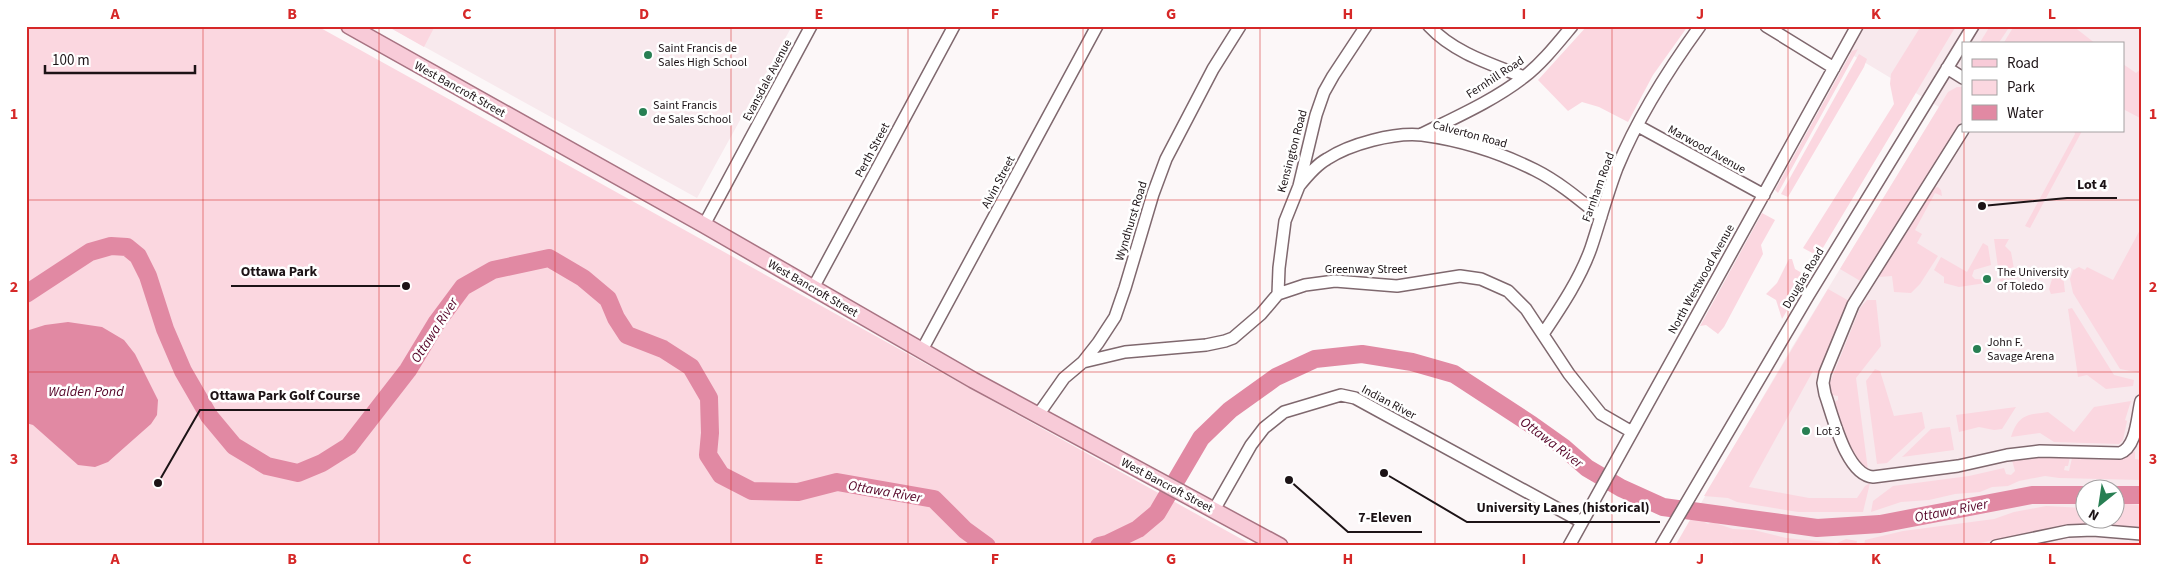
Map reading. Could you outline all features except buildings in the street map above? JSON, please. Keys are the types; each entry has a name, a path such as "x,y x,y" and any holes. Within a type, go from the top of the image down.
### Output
{"main road":[{"name":"West Bancroft Street","path":"349,26 1038,415 1280,546"}],"street":[{"name":"Evansdale Avenue","path":"704,225 811,26"},
{"name":"Perth Street","path":"813,288 954,26"},
{"name":"Alvin Street","path":"922,350 1098,26"},
{"name":"Wyndhurst Road","path":"1038,415 1064,378 1083,362 1098,343 1114,316 1125,288 1153,194 1166,159 1213,69 1240,26"},
{"name":"Kensington Road","path":"1278,294 1279,268 1286,221 1299,186 1316,115 1324,92 1366,26"},
{"path":"1430,26 1443,40 1457,48 1524,77"},
{"name":"Fernhill Road","path":"1420,135 1482,104 1524,77 1572,26"},
{"name":"Farnham Road","path":"1543,334 1578,277 1591,249 1618,168 1638,126 1667,72 1700,26"},
{"path":"1766,26 1834,68"},
{"name":"North Westwood Avenue","path":"1569,546 1857,26"},
{"name":"Douglas Road","path":"1963,42 1973,26"},
{"name":"Douglas Road","path":"1663,543 1962,44"},
{"path":"1947,68 1962,77"},
{"name":"Marwood Avenue","path":"1638,126 1764,195"},
{"path":"1962,132 1853,305 1825,373 1823,383 1825,394 1851,462 1861,473 1871,477 1958,466 2007,455 2040,451 2120,453 2129,449 2132,442 2141,401"},
{"name":"Calverton Road","path":"1299,186 1326,159 1357,144 1392,137 1420,135 1459,143 1535,170 1560,184 1601,217"},
{"name":"Greenway Street","path":"1083,362 1125,352 1225,341 1233,338 1255,319 1278,294 1305,285 1335,281 1397,286 1460,276 1481,279 1508,291 1526,309 1569,374 1601,414 1632,432"},
{"name":"Indian River","path":"1214,510 1264,428 1284,412 1341,395 1355,398 1582,522"},
{"path":"1996,546 2068,531 2093,530 2141,534"}],"shaded area":[{"name":"Saint Francis de Sales School","path":"387,26 792,26 697,198"},
{"name":"The University of Toledo","path":"1857,26 2141,26 2141,546 1676,546 1791,349 1939,107 1844,50"}],"green space":[{"path":"26,26 317,26 1254,546 26,546"},
{"path":"387,26 435,26 424,47"},
{"path":"1587,26 1688,26 1653,75 1628,122 1599,107 1582,102 1568,111 1538,80"},
{"path":"1921,26 1956,26 1818,256 1803,248 1894,104 1890,84 1891,74"},
{"path":"1990,26 2010,26 1999,42 1980,42"},
{"path":"2014,26 2073,26 2093,42 2004,42"},
{"path":"1858,49 1778,193 1775,190 1852,51"},
{"path":"1859,54 1867,59 1864,67 1788,197 1781,194"},
{"path":"2124,65 2136,73 2141,69 2140,118 2124,110"},
{"path":"1957,87 1962,87 1962,121 1862,282 1840,269 1948,92"},
{"path":"2074,132 2081,132 2030,228 2025,226 2075,134"},
{"path":"1938,187 1941,190 1942,196 1935,193 1915,230 1922,234 1917,243 1938,256 1920,284 1911,293 1894,292 1892,276 1879,277 1880,272 1933,188"},
{"path":"1762,213 1775,220 1761,245 1763,254 1724,327 1718,334 1706,325 1700,326"},
{"path":"2141,228 2141,373 2120,369 2073,293 2070,279 2073,270 2079,267 2085,270 2087,267 2113,280"},
{"path":"1994,239 2009,239 2005,246 2011,252 2016,280 2000,282"},
{"path":"1983,243 1988,246 1991,265 1974,270 1972,276 1975,279 1992,280 1992,282 1959,287 1944,283 1944,277 1934,270 1941,257 1967,272"},
{"path":"1789,259 1792,259 1795,269 1807,276 1782,319 1776,300 1766,294 1777,283"},
{"path":"2056,266 2062,266 2065,292 2051,294 2049,289"},
{"path":"1828,289 1851,302 1820,374 1813,371 1749,487 1809,498 1857,498 1865,486 1870,483 1863,512 1798,512 1737,502 1728,498 1704,496"},
{"path":"1867,300 1876,300 1881,346 1856,378 1868,470 1856,458 1851,449 1834,402 1838,400 1838,396 1831,395 1829,385 1860,308"},
{"path":"2072,308 2114,375 2134,380 2133,386 2106,389 2087,375 2078,377 2068,309"},
{"path":"1875,369 1880,371 1894,416 1922,412 1925,428 1887,463 1877,464 1866,381"},
{"path":"2131,401 2125,420 2127,421 2123,440 2119,444 2054,442 2040,433 2011,437 2017,423 2030,415 2048,412 2074,432 2094,407"},
{"path":"2016,407 2002,429 1994,430 1979,427 1959,432 1956,415"},
{"path":"1950,427 1954,450 1902,457 1931,429"},
{"path":"2135,451 2135,459 2141,460 2141,480 2045,476 2019,481 2008,486 1992,487 1980,492 1955,494 1929,500 1901,502 1871,512 1873,501 1893,486 1969,476 2004,468 2006,474 2011,475 2015,471 2012,460 2039,456 2070,457 2068,466 2065,466 2064,470 2069,471 2072,458 2113,459"},
{"path":"2124,504 2141,505 2141,528 2124,527"},
{"path":"2046,506 2074,507 2074,524 2053,527 1967,546 1864,546 1865,540 1903,531 1994,519 2014,512"},
{"path":"1690,520 1701,520 1708,524 1712,522 1733,529 1754,530 1786,538 1837,543 1846,539 1857,541 1856,546 1738,546 1731,542 1729,546 1675,546"}],"water":[{"name":"Walden Pond","path":"68,322 102,327 124,340 135,354 158,400 157,415 151,424 108,462 95,467 78,465 33,425 26,423 26,331 45,325"}],"waterway":[{"name":"Ottawa River","path":"26,294 90,252 111,246 127,247 138,256 148,276 165,329 183,371 209,416 234,446 267,466 298,473 322,463 349,446 408,370 437,322 463,287 493,270 549,258 583,278 608,299 616,318 627,335 663,349 691,367 709,398 710,433 708,455 721,475 752,491 798,492 837,482 934,499 965,530 987,546"},
{"name":"Ottawa River","path":"1099,546 1138,529 1157,513 1201,438 1230,410 1276,377 1315,359 1362,354 1412,362 1454,374 1532,425 1563,447 1587,468 1621,488 1663,507 1817,528 1880,524 2032,495 2074,495"},
{"name":"Ottawa River","path":"2124,495 2141,495"}],"place":[{"name":"Saint Francis de Sales High School","path":"648,55"},
{"name":"Saint Francis de Sales School","path":"643,112"},
{"name":"Lot 4","path":"1982,206"},
{"name":"The University of Toledo","path":"1987,279"},
{"name":"Ottawa Park","path":"406,286"},
{"name":"John F. Savage Arena","path":"1977,349"},
{"name":"Lot 3","path":"1806,431"},
{"name":"University Lanes (historical)","path":"1384,473"},
{"name":"7-Eleven","path":"1289,480"},
{"name":"Ottawa Park Golf Course","path":"158,483"}]}
